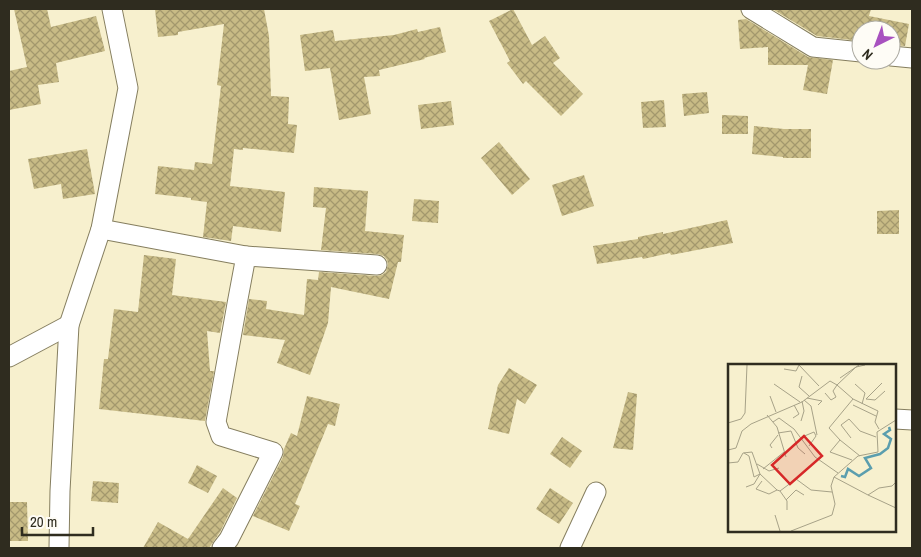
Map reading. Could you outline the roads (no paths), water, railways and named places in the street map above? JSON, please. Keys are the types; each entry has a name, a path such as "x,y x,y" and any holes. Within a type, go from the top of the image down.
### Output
{"street":[{"path":"59,548 60,490 69,325 101,229 128,88 112,9"},
{"path":"752,9 813,47 851,51"},
{"path":"101,229 246,256 377,265"},
{"path":"222,548 229,539 273,452 221,436 216,422 246,256"},
{"path":"9,357 69,325"},
{"path":"896,419 912,420"},
{"path":"570,548 596,492"}]}
